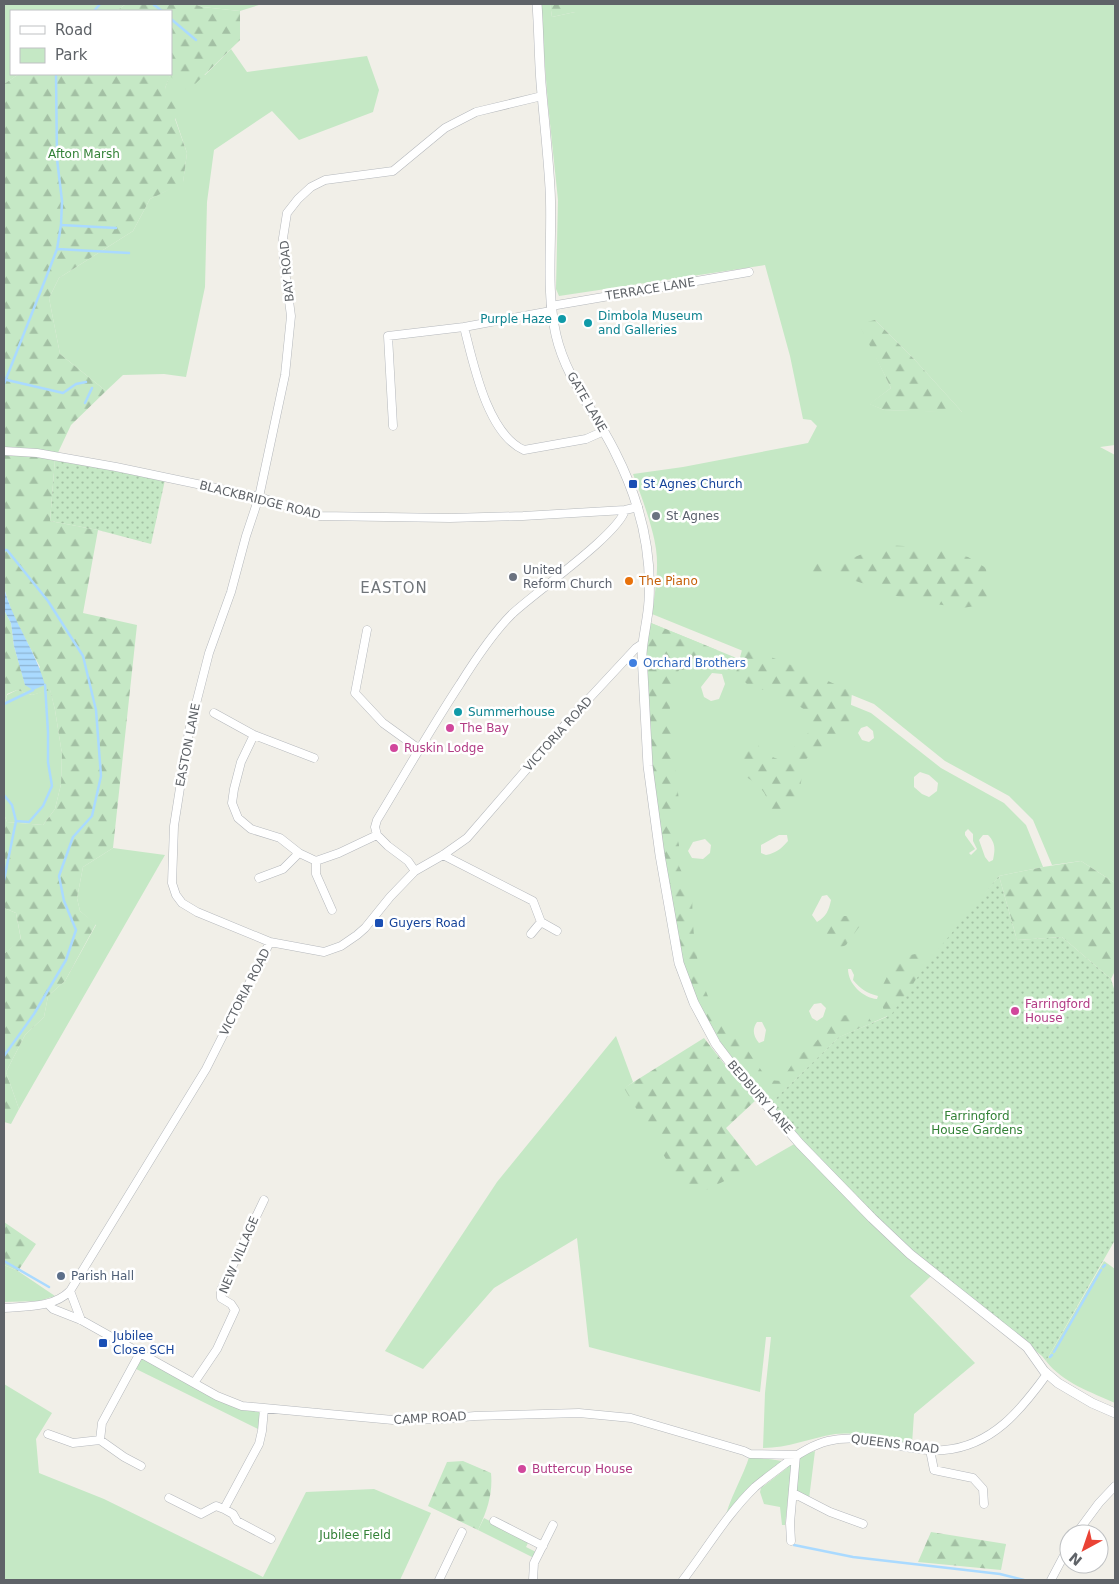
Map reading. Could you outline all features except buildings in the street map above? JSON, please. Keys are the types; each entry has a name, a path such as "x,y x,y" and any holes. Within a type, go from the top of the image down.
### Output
{"street":[{"name":"GATE LANE","path":"537,4 550,189 551,309 556,337 567,367 583,399 604,431 619,460 638,507 645,533 649,571 649,602 642,644"},
{"name":"BAY ROAD","path":"259,497 285,375 291,316 284,263 283,238 287,213 298,198 311,187 325,180 393,171 445,128 476,112 542,96"},
{"name":"TERRACE LANE","path":"393,426 388,336 464,327 749,272"},
{"path":"464,327 480,387 490,411 514,446 524,450 586,439 604,431"},
{"name":"BLACKBRIDGE ROAD","path":"4,451 37,453 66,458 259,497 320,516 450,518 523,516 626,510 638,507"},
{"name":"EASTON LANE","path":"259,497 231,592 209,653 189,731 174,826 172,883 176,895 182,903 197,912 270,942"},
{"path":"415,871 408,861 377,835 375,827 377,820 478,656 512,615 593,547 617,524 626,510"},
{"path":"367,630 354,693 383,722 419,749"},
{"name":"VICTORIA ROAD","path":"45,1304 61,1299 70,1291 206,1068 270,942 324,952 341,946 365,928 390,897 415,871 467,838 577,712 636,648 642,644"},
{"name":"BEDBURY LANE","path":"642,644 648,766 667,901 678,963 687,990 703,1023 716,1044 735,1068 800,1144 910,1254 1027,1347 1047,1374 1070,1392 1115,1413"},
{"path":"214,713 254,735 314,758"},
{"path":"254,735 240,762 232,803 238,818 251,829 280,838 299,853 316,861 339,853 377,835"},
{"path":"259,878 283,869 299,853"},
{"path":"443,855 533,901 540,922 557,931"},
{"path":"316,861 316,874 332,910"},
{"path":"531,934 540,922"},
{"name":"NEW VILLAGE","path":"194,1383 217,1349 235,1310 231,1304 221,1298 221,1290 264,1200"},
{"path":"70,1291 81,1320"},
{"path":"4,1308 45,1304"},
{"name":"CAMP ROAD","path":"45,1304 53,1310 81,1320 218,1396 242,1406 393,1420 579,1413 605,1415 631,1418 750,1454 796,1456"},
{"path":"100,1440 102,1423 140,1353"},
{"name":"QUEENS ROAD","path":"683,1580 724,1523 755,1487 796,1456 827,1441 846,1438 874,1440 930,1450 945,1450 964,1446 982,1440 1008,1421 1047,1374"},
{"path":"224,1509 259,1444 264,1408"},
{"path":"48,1434 73,1443 100,1440 124,1457 141,1466"},
{"path":"930,1450 934,1470 973,1478 983,1489 984,1504"},
{"path":"791,1541 790,1523 796,1456"},
{"path":"1084,1524 1115,1486"},
{"path":"793,1493 830,1512 863,1524"},
{"path":"170,1498 201,1514 216,1506 224,1509 233,1514 237,1520 272,1539"},
{"path":"494,1521 543,1546"},
{"path":"533,1580 534,1563 553,1525"},
{"path":"439,1580 462,1532"},
{"path":"1051,1580 1059,1565"}],"green space":[{"path":"4,4 126,4 117,10 10,10 10,75 18,75 4,84"},
{"name":"Afton Marsh","path":"126,4 194,4 202,7 240,11 240,40 188,91 170,76 165,88 183,106 175,119 187,153 183,183 150,199 133,231 59,278 49,298 60,354 106,391 71,425 55,459 50,521 98,530 83,613 137,625 113,848 83,867 77,898 80,911 96,924 65,981 48,996 44,1017 25,1035 6,1072 19,1109 11,1124 4,1122 4,954 21,939 16,913 4,908 4,814 7,822 43,825 55,809 61,784 62,754 50,690 32,695 17,690 7,694 4,708 4,610 11,623 14,646 25,684 40,667 13,615 4,588 4,84 18,75 172,75 172,10 117,10"},
{"path":"194,4 262,4 240,11 202,7"},
{"path":"540,4 550,4 552,17 575,12 575,4 1115,4 1115,445 1100,447 1115,455 1115,883 1081,861 1052,865 1033,820 1009,796 945,761 874,704 652,614 657,573 656,549 650,521 633,474 683,467 808,443 817,426 811,420 803,419 790,356 765,265 559,296 556,289 558,200","holes":["875,320 914,359 962,412 884,410 870,404 891,388 876,357"]},
{"path":"550,4 575,4 575,12 552,17"},
{"path":"231,49 247,72 367,56 379,90 373,112 299,140 272,111 214,150 207,202 205,287 186,377 164,374 123,375 106,391 60,354 49,298 59,278 133,231 150,199 183,182 187,153 165,88 170,75 205,75"},
{"path":"875,320 914,359 963,413 884,410 869,404 891,388 859,324"},
{"path":"55,459 165,480 151,544 98,530 50,521"},
{"path":"883,545 924,547 968,557 986,568 989,595 982,605 962,608 892,595 843,577 804,572 798,568 800,563 855,557"},
{"path":"651,623 871,713 941,768 1004,803 1026,825 1043,867 999,876 890,1015 839,1037 769,1105 682,962","holes":["712,673 722,674 725,684 719,699 711,701 704,697 701,687","867,726 873,731 874,738 869,742 862,740 858,733 861,728","920,772 929,775 938,783 937,791 929,797 914,787 914,777","968,829 973,834 973,841 977,849 971,855 969,853 975,849 965,835","779,835 787,835 788,841 778,850 766,855 761,853 761,845","983,835 988,835 994,844 993,860 989,862 985,857 979,840","705,839 711,845 710,853 703,859 692,858 688,851 693,842","827,895 831,900 827,913 817,922 812,915 822,896","848,969 851,969 854,975 853,980 867,992 878,996 877,999 867,996 853,985","821,1003 826,1008 823,1017 817,1021 812,1018 809,1011 814,1004","757,1022 762,1022 766,1030 764,1041 759,1043 754,1035 754,1027"]},
{"path":"651,623 717,650 712,664 694,670 679,670 670,690 670,724 679,801 674,825 679,845 678,864 685,879 693,889 692,902 696,950 703,982 714,1009 737,1035 768,1080 781,1081 797,1057 814,1044 838,1016 866,1013 872,1023 839,1037 769,1105 737,1066 705,1022 682,962 671,913 650,763 645,644"},
{"path":"743,646 804,670 852,692 849,728 838,743 816,752 802,762 798,794 788,805 771,812 767,798 761,789 742,774 743,753 757,744 765,754 780,760 807,736 809,730 808,712 784,696 748,685 736,673"},
{"path":"50,689 62,754 61,784 55,809 43,825 7,822 4,814 4,708 7,695 17,690 32,695"},
{"path":"113,848 165,855 19,1109 6,1072 25,1035 44,1017 48,996 65,981 96,925 80,911 77,898 83,867"},
{"path":"1081,861 1115,883 1115,971 1111,979 1062,937 1017,940 999,876"},
{"name":"Farringford House Gardens","path":"999,876 1017,940 1062,937 1111,979 1115,992 1115,1240 1046,1361 912,1252 803,1143 769,1105 839,1037 891,1015 931,958"},
{"path":"4,908 16,913 21,940 4,954"},
{"path":"844,916 855,916 862,923 846,945 838,949 824,939 830,923"},
{"path":"920,953 928,974 894,1031 883,1008 883,985 896,958"},
{"path":"616,1036 633,1082 625,1088 756,1166 796,1143 931,1276 910,1296 975,1363 914,1414 912,1444 873,1436 843,1433 772,1448 763,1448 765,1393 771,1337 766,1337 760,1392 589,1347 577,1238 494,1288 423,1369 385,1351 497,1182"},
{"path":"704,1038 756,1100 726,1128 756,1166 689,1198 624,1088"},
{"path":"4,1222 36,1244 18,1271 4,1265"},
{"path":"1104,1261 1115,1269 1115,1403 1069,1381 1046,1361"},
{"path":"4,1265 18,1271 55,1296 39,1301 4,1302"},
{"path":"140,1353 218,1396 264,1409 262,1431 132,1367"},
{"name":"Jubilee Field","path":"4,1384 52,1413 36,1439 39,1473 104,1499 263,1577 306,1492 374,1489 431,1513 400,1580 4,1580"},
{"path":"815,1451 809,1499 796,1493 791,1473 785,1525 782,1525 780,1507 764,1504 760,1492 761,1488 787,1468 781,1463 724,1523 750,1454 758,1458 786,1463"},
{"path":"463,1461 491,1473 489,1502 478,1530 428,1506 447,1462"},
{"path":"484,1518 529,1541 526,1547 536,1552 534,1558 478,1530"},
{"path":"931,1532 1006,1544 1001,1570 918,1562"}],"water":[{"path":"4,588 45,685 33,690 25,685 14,646 11,623 4,610"}],"waterway":[{"path":"95,10 100,4"},
{"path":"153,4 161,10"},
{"path":"172,20 196,40"},
{"path":"4,384 57,249 62,201 57,159 56,75"},
{"path":"61,225 116,228"},
{"path":"57,249 129,253"},
{"path":"7,380 63,393 76,384 86,382"},
{"path":"85,403 92,388"},
{"path":"4,550 7,550 48,601 83,656 96,710 101,776 92,816 73,837 59,876 64,901 76,930 66,960 34,1014 4,1056"},
{"path":"16,821 29,822 43,806 52,786 48,762 45,685"},
{"path":"4,704 33,690"},
{"path":"4,795 12,805 16,821 4,880"},
{"path":"4,1261 49,1287"},
{"path":"1054,1352 1101,1270"},
{"path":"794,1545 853,1557 1000,1574 1024,1580"}],"place":[{"name":"Purple Haze","path":"562,319"},
{"name":"Dimbola Museum and Galleries","path":"588,323"},
{"name":"St Agnes Church","path":"633,484"},
{"name":"St Agnes","path":"656,516"},
{"name":"United Reform Church","path":"513,577"},
{"name":"The Piano","path":"629,581"},
{"name":"Orchard Brothers","path":"633,663"},
{"name":"Summerhouse","path":"458,712"},
{"name":"The Bay","path":"450,728"},
{"name":"Ruskin Lodge","path":"394,748"},
{"name":"Guyers Road","path":"379,923"},
{"name":"Farringford House","path":"1015,1011"},
{"name":"Parish Hall","path":"61,1276"},
{"name":"Jubilee Close SCH","path":"103,1343"},
{"name":"Buttercup House","path":"522,1469"}],"district":[{"name":"EASTON","path":"394,588"}]}
